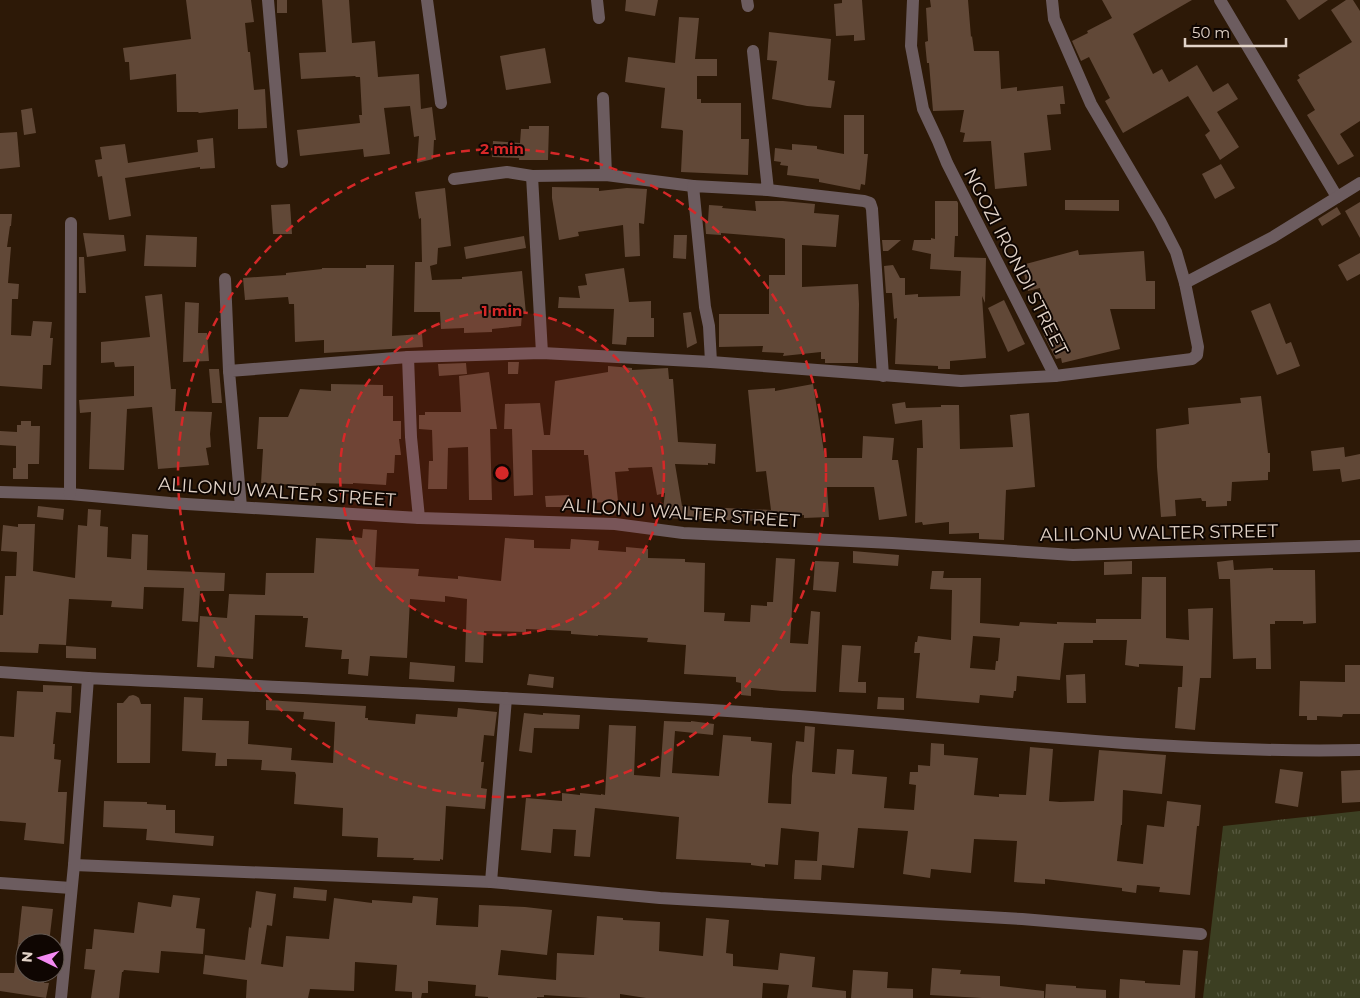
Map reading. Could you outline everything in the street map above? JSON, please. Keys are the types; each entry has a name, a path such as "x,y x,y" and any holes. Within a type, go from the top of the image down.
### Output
{"street":[{"path":"268,0 282,162"},
{"path":"426,0 440,103"},
{"path":"597,0 599,18"},
{"name":"NGOZI IRONDI STREET","path":"913,0 911,46 922,108 947,163 1055,376"},
{"path":"229,371 408,357 542,353 711,362 961,381 1055,376 1192,359 1197,355 1198,347 1185,283 1176,252 1160,221 1090,104 1054,19 1052,0"},
{"path":"1220,0 1337,197"},
{"path":"753,51 768,190"},
{"path":"603,98 606,175"},
{"path":"454,179 507,172 532,176 606,175 693,186 768,190 870,202 872,208 883,376"},
{"path":"532,176 542,353"},
{"path":"1185,283 1273,237 1360,183"},
{"path":"693,186 704,307 709,326 711,362"},
{"path":"70,494 71,223"},
{"path":"224,278 229,371 241,507"},
{"path":"408,357 411,437 419,518"},
{"name":"ALILONU WALTER STREET","path":"0,492 70,494 170,503 419,518 615,524 684,533 892,543 1073,555 1360,546"},
{"path":"0,672 506,698 794,716 1144,744 1239,749 1360,750"},
{"path":"61,998 74,865 88,678"},
{"path":"491,882 506,698"},
{"path":"74,865 491,882 660,898 1022,919 1201,934"},
{"path":"0,883 71,888"}],"green space":[{"path":"1360,811 1360,998 1203,998 1223,826"}],"building":[{"path":"186,0 251,0 254,22 245,23 248,52 250,52 254,90 265,89 267,128 238,129 238,109 199,113 177,112 176,74 130,80 129,62 125,62 123,48 191,39"},
{"path":"277,0 287,0 287,13 277,13"},
{"path":"322,0 349,0 352,43 375,41 378,77 419,74 421,109 432,107 436,140 434,140 433,159 417,163 419,136 414,137 410,106 384,108 390,154 364,157 363,149 300,156 297,130 360,123 359,115 362,115 360,77 301,79 299,53 326,52"},
{"path":"626,0 658,0 655,16 625,11"},
{"path":"842,0 862,0 865,40 854,41 854,35 836,36 834,4 842,3"},
{"path":"930,0 968,0 974,51 999,51 1001,89 1017,87 1017,91 1063,86 1065,104 1060,104 1061,114 1047,115 1051,150 1024,153 1027,186 995,189 991,141 963,142 965,133 960,132 964,110 933,111 929,63 927,63 925,42 928,41 926,8 931,7"},
{"path":"1102,0 1192,0 1133,34 1153,74 1162,69 1169,82 1197,65 1213,92 1228,83 1238,99 1217,112 1239,147 1220,160 1205,135 1210,131 1188,96 1123,133 1105,101 1110,98 1089,57 1081,61 1072,41 1112,18"},
{"path":"1286,0 1328,0 1299,20"},
{"path":"1346,0 1353,0 1360,11 1360,121 1340,134 1354,156 1338,165 1307,115 1315,110 1297,80 1300,78 1298,75 1352,42 1331,10"},
{"path":"679,17 699,18 695,59 717,59 717,76 697,76 697,99 701,99 701,103 741,103 741,139 749,139 748,175 681,172 683,131 661,128 665,88 625,82 628,57 675,63"},
{"path":"769,32 831,39 828,80 835,81 831,108 807,106 772,99 777,61 767,60"},
{"path":"545,48 551,83 506,90 500,56"},
{"path":"32,108 36,133 24,135 21,110"},
{"path":"844,115 864,115 864,154 868,154 865,185 861,184 860,190 819,182 819,179 787,175 788,166 780,165 781,162 774,161 775,148 792,150 792,144 817,146 817,149 844,154"},
{"path":"529,126 549,126 548,160 519,160 519,158 492,157 493,141 520,143 521,129 529,129"},
{"path":"17,132 20,167 0,169 0,133"},
{"path":"213,138 215,168 200,169 200,167 125,178 131,216 109,220 102,176 98,177 95,160 102,159 100,147 125,144 128,163 198,152 197,140"},
{"path":"1221,164 1235,188 1215,199 1202,174"},
{"path":"552,187 599,188 599,191 627,188 647,189 644,224 639,223 640,256 625,257 623,225 578,232 579,236 559,240"},
{"path":"445,188 451,246 438,248 437,264 430,266 432,280 462,279 462,277 522,271 526,314 522,314 521,326 492,329 492,332 464,333 464,328 441,329 440,312 414,312 415,262 422,262 421,218 419,219 415,192"},
{"path":"1065,200 1119,200 1119,211 1065,210"},
{"path":"755,201 815,204 814,213 839,215 836,247 802,245 802,287 858,284 858,363 825,363 825,359 821,359 821,352 783,356 784,353 762,352 763,346 719,347 719,314 769,314 769,275 785,275 785,239 721,233 721,235 706,234 705,221 708,221 709,205 756,211"},
{"path":"935,201 957,201 958,203 958,236 955,236 954,257 986,258 985,303 982,296 986,358 950,361 950,369 938,369 938,366 895,364 897,318 894,319 892,293 886,293 884,266 893,265 900,278 905,278 905,295 918,294 918,297 960,296 961,271 930,269 931,254 912,250 914,240 935,239"},
{"path":"1360,202 1360,238 1345,211"},
{"path":"290,204 292,234 273,234 271,205"},
{"path":"1337,207 1341,214 1322,226 1318,219"},
{"path":"0,214 12,214 7,247 11,247 8,283 19,284 18,299 12,299 11,335 31,336 33,321 52,322 50,338 53,338 51,365 43,365 42,389 0,386"},
{"path":"83,233 124,235 126,251 87,257"},
{"path":"146,235 197,237 196,267 144,266"},
{"path":"674,235 687,235 686,259 673,258"},
{"path":"524,236 526,248 466,259 464,247"},
{"path":"882,240 901,240 888,251 883,251"},
{"path":"1078,250 1079,255 1144,251 1146,281 1155,281 1155,309 1110,309 1120,349 1062,363 1061,358 1056,359 1044,336 1043,331 1047,330 1040,288 1028,291 1022,265"},
{"path":"1360,253 1360,274 1347,281 1338,265"},
{"path":"79,257 84,257 86,293 79,293"},
{"path":"366,265 394,265 392,336 422,334 423,347 324,353 324,340 295,342 294,304 289,304 288,297 245,300 243,278 286,275 286,273 322,268 366,268"},
{"path":"624,268 629,302 651,301 651,318 654,318 654,337 627,337 626,345 612,344 614,309 558,308 559,297 580,298 578,286 587,285 585,274"},
{"path":"162,294 171,389 176,389 175,411 212,412 211,447 206,448 209,465 158,469 152,407 127,409 124,470 89,469 91,412 80,413 79,400 134,396 134,366 115,367 114,362 101,363 101,342 150,337 145,296"},
{"path":"1004,300 1025,344 1008,352 988,308"},
{"path":"185,302 199,303 198,333 207,333 209,361 183,362"},
{"path":"1270,303 1286,344 1291,342 1300,366 1277,375 1251,311"},
{"path":"691,312 697,343 687,348 683,313"},
{"path":"508,362 519,362 518,374 508,374"},
{"path":"466,363 467,374 439,376 438,364"},
{"path":"608,366 632,368 632,370 668,368 669,379 673,379 678,442 716,444 715,464 675,464 682,506 771,510 766,471 756,472 748,390 775,388 775,391 813,384 825,458 862,458 863,436 894,438 892,460 898,460 907,516 879,520 874,487 827,487 829,517 804,518 804,515 758,521 662,518 665,493 657,495 652,467 628,468 629,471 615,472 618,501 593,503 588,455 584,455 584,450 532,450 533,495 514,496 512,429 504,429 505,404 540,403 544,435 550,435 555,381 608,372"},
{"path":"209,369 219,369 222,403 212,403"},
{"path":"489,372 497,429 490,429 492,500 469,500 468,447 448,448 447,489 428,489 429,461 433,461 432,430 419,429 419,415 425,415 425,412 461,412 459,376"},
{"path":"331,384 383,385 383,396 393,396 393,421 401,421 401,439 399,439 401,455 395,455 394,473 387,473 386,485 316,483 316,486 261,483 263,449 257,449 259,417 288,417 300,389 331,391"},
{"path":"1261,396 1268,453 1270,453 1268,480 1232,482 1231,501 1227,501 1227,506 1206,507 1206,501 1202,501 1201,498 1175,500 1176,516 1161,517 1156,429 1189,424 1188,408 1241,403 1240,398"},
{"path":"905,402 906,408 959,405 960,449 1013,447 1010,415 1029,413 1035,487 1006,490 1004,540 979,539 979,533 949,534 949,522 923,525 922,522 915,523 917,448 923,448 922,420 895,424 892,404"},
{"path":"21,421 31,421 31,426 40,426 39,464 28,464 28,479 13,479 13,468 16,468 16,446 0,445 0,431 17,432 17,425 21,425"},
{"path":"1344,447 1345,457 1360,454 1360,479 1342,482 1340,469 1313,471 1311,451"},
{"path":"569,495 569,507 546,507 545,496"},
{"path":"38,506 64,509 63,520 37,517"},
{"path":"88,509 101,510 100,526 108,527 107,557 131,559 132,534 148,535 147,570 225,573 224,591 200,591 198,622 182,621 184,588 144,587 143,609 111,607 112,601 69,599 66,645 39,644 38,653 0,652 0,615 3,615 5,576 16,576 17,552 1,551 3,525 18,527 18,524 35,524 33,571 75,578 78,525 87,526"},
{"path":"363,529 377,530 375,567 419,569 418,576 458,579 458,576 501,581 505,538 534,540 534,548 570,549 571,539 599,541 598,550 626,552 626,547 648,549 648,558 685,559 685,562 705,563 704,612 725,613 724,621 750,622 751,605 767,606 767,602 773,602 776,558 795,559 790,643 808,644 811,611 820,612 816,692 751,688 751,696 741,695 741,683 736,682 736,677 684,674 686,645 647,642 648,638 571,634 571,631 526,629 526,632 484,631 483,663 465,662 467,599 445,596 445,602 410,599 407,658 370,656 368,676 348,674 349,659 341,659 342,650 305,647 308,618 303,618 303,616 255,615 253,659 215,656 214,668 197,667 200,616 227,618 229,594 265,595 266,573 314,573 316,538 354,540 354,537 362,538"},
{"path":"853,551 899,555 898,566 853,563"},
{"path":"1233,560 1234,570 1273,568 1273,570 1315,570 1316,623 1303,624 1303,621 1275,621 1275,624 1270,624 1271,669 1256,669 1256,658 1233,659 1230,579 1219,579 1217,562"},
{"path":"815,561 839,562 836,592 813,590"},
{"path":"1132,561 1132,574 1104,575 1104,562"},
{"path":"932,571 944,571 943,578 981,578 980,623 1019,626 1020,622 1057,624 1057,622 1096,623 1096,619 1141,619 1142,577 1166,577 1166,638 1189,640 1188,609 1213,608 1211,678 1200,678 1195,730 1175,728 1178,687 1182,687 1183,666 1139,664 1139,667 1125,665 1127,640 1093,640 1093,643 1064,643 1060,680 1017,676 1016,691 1014,691 1013,698 980,695 979,703 916,698 920,653 914,653 915,642 917,642 918,636 951,640 952,590 930,589","holes":["973,636 1000,638 998,661 996,661 995,670 970,668"]},
{"path":"842,645 861,646 858,682 866,682 866,693 839,692"},
{"path":"66,646 96,648 96,659 66,658"},
{"path":"410,662 455,666 454,682 409,679"},
{"path":"1345,665 1360,665 1360,714 1343,714 1342,717 1317,716 1317,720 1307,720 1307,716 1299,716 1300,681 1345,682"},
{"path":"529,674 554,677 553,688 527,685"},
{"path":"1085,674 1086,703 1067,703 1066,675"},
{"path":"43,685 72,686 71,713 56,712 53,744 55,744 54,759 61,760 58,792 67,792 64,844 24,840 26,823 0,821 0,736 14,737 17,691 43,692"},
{"path":"133,695 139,698 141,704 151,704 150,763 117,763 117,703 123,703 129,696"},
{"path":"184,697 203,698 202,720 249,721 248,744 292,748 291,760 333,763 335,722 303,719 304,712 266,710 266,700 366,706 365,718 368,718 368,720 415,724 416,714 457,717 458,708 497,712 494,736 484,735 481,762 484,762 481,788 487,789 485,809 446,806 443,860 377,857 378,838 342,836 343,808 294,804 295,772 261,770 262,760 227,759 227,766 215,766 216,753 182,751"},
{"path":"878,697 904,698 904,710 877,709"},
{"path":"524,713 580,715 579,729 534,728 532,753 519,751"},
{"path":"664,721 691,721 714,724 713,735 675,731 672,773 719,776 723,735 751,737 751,741 772,743 768,803 791,804 796,741 804,742 805,726 815,727 812,772 835,774 837,749 854,750 852,774 887,777 884,808 914,810 916,785 909,784 910,772 918,772 918,765 930,766 931,743 944,744 944,755 978,758 974,795 999,797 999,794 1026,795 1030,747 1053,749 1049,801 1060,802 1094,801 1099,750 1166,755 1162,794 1123,790 1122,825 1117,861 1143,864 1147,825 1164,827 1167,801 1201,805 1190,895 1159,892 1160,887 1137,885 1136,893 1122,891 1122,888 1045,879 1045,884 1014,882 1017,841 974,839 971,873 931,869 930,878 903,874 908,831 858,828 854,868 822,865 821,880 794,879 795,860 817,861 819,832 781,828 778,865 765,864 765,867 751,865 751,863 676,859 679,817 595,808 590,857 574,856 576,830 553,829 551,853 521,850 526,798 562,801 562,793 605,795 609,725 636,726 634,775 660,777"},
{"path":"1280,769 1303,772 1298,807 1275,803"},
{"path":"1360,770 1360,802 1342,803 1341,771"},
{"path":"104,801 147,802 147,804 166,805 166,810 175,810 175,833 214,836 213,846 146,840 147,829 103,827"},
{"path":"294,887 327,890 326,901 293,898"},
{"path":"256,891 276,894 272,926 267,925 261,964 283,967 286,936 329,939 334,898 372,903 372,900 412,903 413,896 438,898 436,925 478,927 479,905 552,910 547,955 501,950 498,975 556,980 557,953 594,955 597,916 623,918 623,920 660,922 659,951 703,956 706,918 729,920 726,953 733,954 733,966 778,970 780,953 815,957 812,987 846,991 846,998 787,998 789,985 763,983 762,998 646,998 620,994 620,998 544,995 544,997 537,998 488,998 475,996 476,985 428,981 428,993 422,993 421,998 412,998 412,992 395,991 397,965 355,962 354,991 310,989 308,998 246,998 247,980 203,974 205,955 245,960"},
{"path":"173,895 200,898 196,928 205,929 203,954 161,951 159,973 124,970 122,972 119,998 91,998 95,970 84,969 86,949 92,949 94,929 134,933 138,902 171,907"},
{"path":"22,906 53,909 50,933 19,933"},
{"path":"1183,950 1198,951 1195,998 1119,998 1120,979 1180,985"},
{"path":"15,966 15,983 49,983 46,998 0,991 0,973 14,973"},
{"path":"932,968 961,970 960,974 1000,976 1000,986 1044,991 1044,998 982,998 930,995"},
{"path":"853,970 888,972 887,988 913,989 913,998 851,998"},
{"path":"1046,984 1106,990 1106,998 1045,998"}]}
